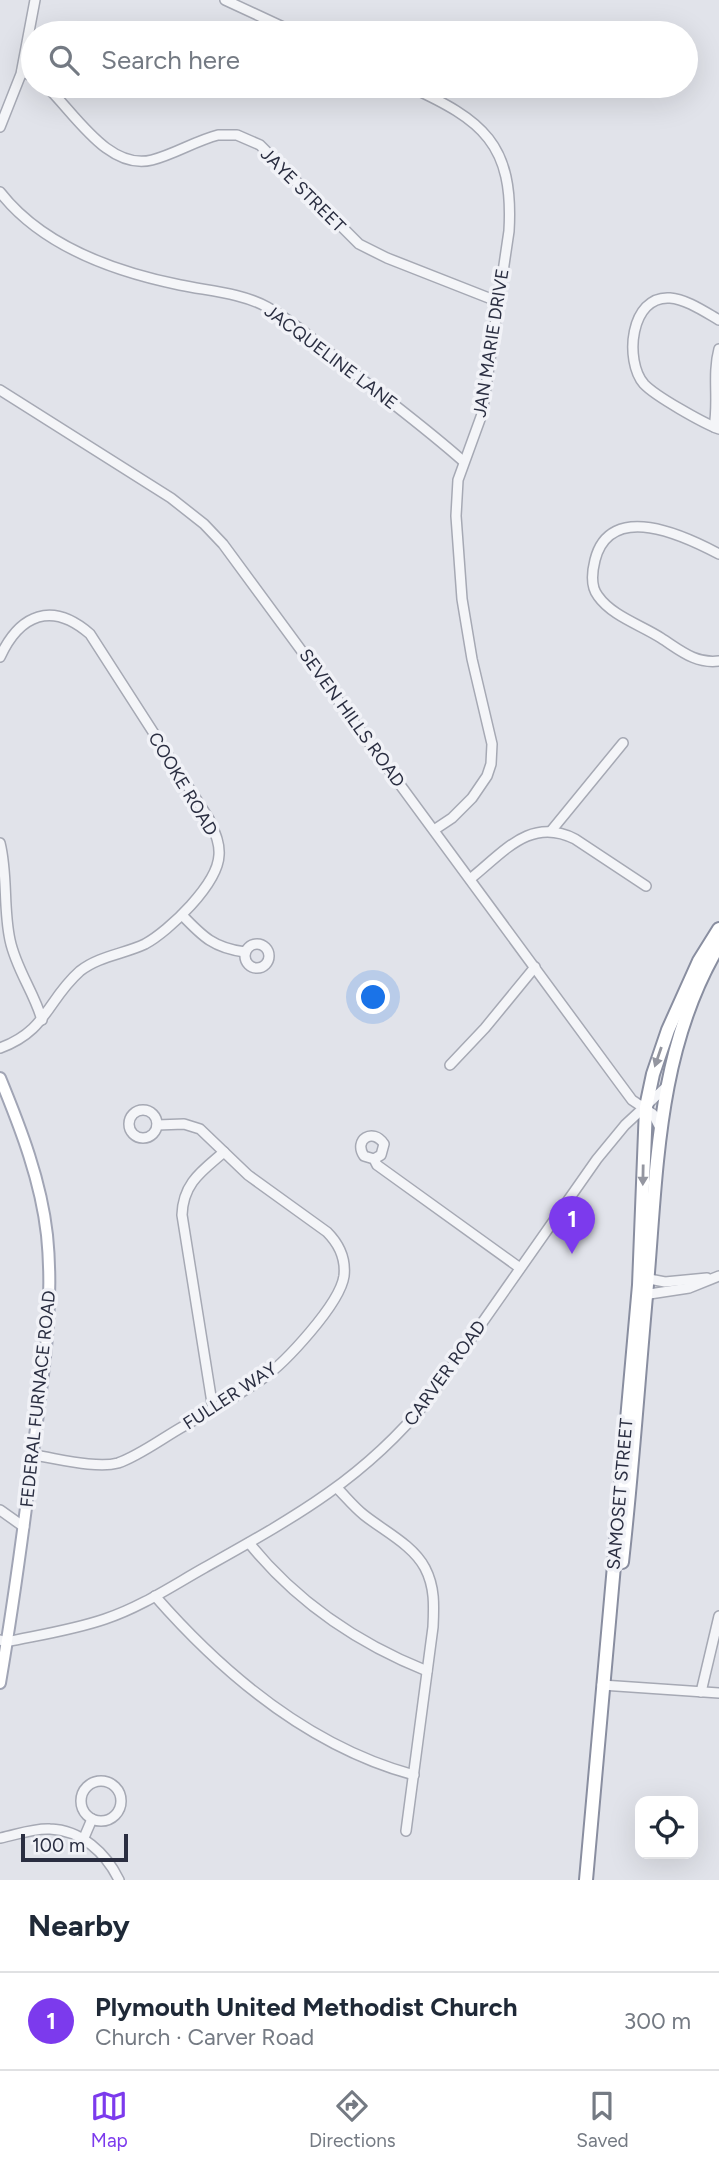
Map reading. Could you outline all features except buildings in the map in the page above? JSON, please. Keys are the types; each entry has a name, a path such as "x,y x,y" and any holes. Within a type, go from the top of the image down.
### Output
{"highway":[{"path":"646,1107 653,1074 668,1030 694,972 719,929"},
{"path":"660,1128 666,1087 688,1007 719,945"},
{"name":"SAMOSET STREET","path":"586,1880 642,1295 646,1107"},
{"name":"SAMOSET STREET","path":"643,1278 660,1128"},
{"name":"SAMOSET STREET","path":"595,1880 606,1686"}],"main road":[{"name":"FEDERAL FURNACE ROAD","path":"0,1079 32,1164 47,1234 50,1298 24,1527 3,1641 0,1683"}],"street":[{"path":"31,21 35,0"},
{"path":"225,0 270,21"},
{"path":"0,127 21,74"},
{"name":"JAYE STREET","path":"60,98 105,149 140,163 218,135 248,138 272,156 359,244 387,258 499,302"},
{"name":"JAN MARIE DRIVE","path":"432,98 464,114 485,134 504,164 511,201 482,414 457,480 456,516 467,634 492,744 492,755 487,776 471,799 452,818 434,830"},
{"name":"JACQUELINE LANE","path":"0,192 37,226 91,258 138,276 237,296 268,307 311,338 463,461"},
{"path":"717,428 644,384 635,365 633,345 639,315 658,299 681,301 719,320"},
{"path":"717,428 715,365 719,349"},
{"name":"SEVEN HILLS ROAD","path":"0,390 171,498 209,529 260,591 632,1100 646,1107 660,1128"},
{"path":"719,554 671,533 631,525 610,536 601,545 592,576 598,597 617,613 696,660 719,661"},
{"name":"COOKE ROAD","path":"0,657 21,628 34,619 48,615 70,618 90,634 209,819 216,835 219,854 216,870 181,915 163,931 143,945 97,961 81,971 63,990 42,1020 18,1041 0,1048"},
{"path":"551,831 622,743"},
{"path":"470,879 519,839 540,831 551,831 564,833 575,839 646,886"},
{"path":"0,843 10,939 19,970 42,1020"},
{"path":"181,915 214,944 227,950 246,952"},
{"path":"450,1065 485,1028 535,967"},
{"path":"646,1107 666,1087"},
{"name":"CARVER ROAD","path":"3,1641 104,1619 155,1597 337,1488 387,1446 422,1408 597,1159 625,1125 646,1107"},
{"name":"FULLER WAY","path":"33,1455 99,1464 118,1463 213,1409 285,1361 337,1295 344,1273 343,1258 333,1238 259,1183 205,1132 180,1124 157,1125"},
{"path":"213,1409 182,1215 186,1190 224,1152"},
{"path":"374,1159 377,1165 520,1268"},
{"path":"643,1278 665,1282 719,1276"},
{"path":"642,1295 689,1288 719,1276"},
{"path":"337,1488 361,1512 408,1547 425,1567 434,1599 406,1831"},
{"path":"0,1510 24,1527"},
{"path":"249,1543 269,1568 335,1624 385,1652 427,1671"},
{"path":"155,1597 212,1658 282,1712 387,1768 414,1775"},
{"path":"701,1692 719,1616"},
{"path":"606,1686 719,1693"},
{"path":"96,1782 110,1783 119,1793 119,1809 108,1820 92,1819 82,1809 84,1790 96,1782"},
{"path":"83,1840 92,1819"},
{"path":"0,1839 49,1829 70,1833 101,1852 118,1880"}],"place":[{"name":"Plymouth United Methodist Church","path":"572,1254"}]}
